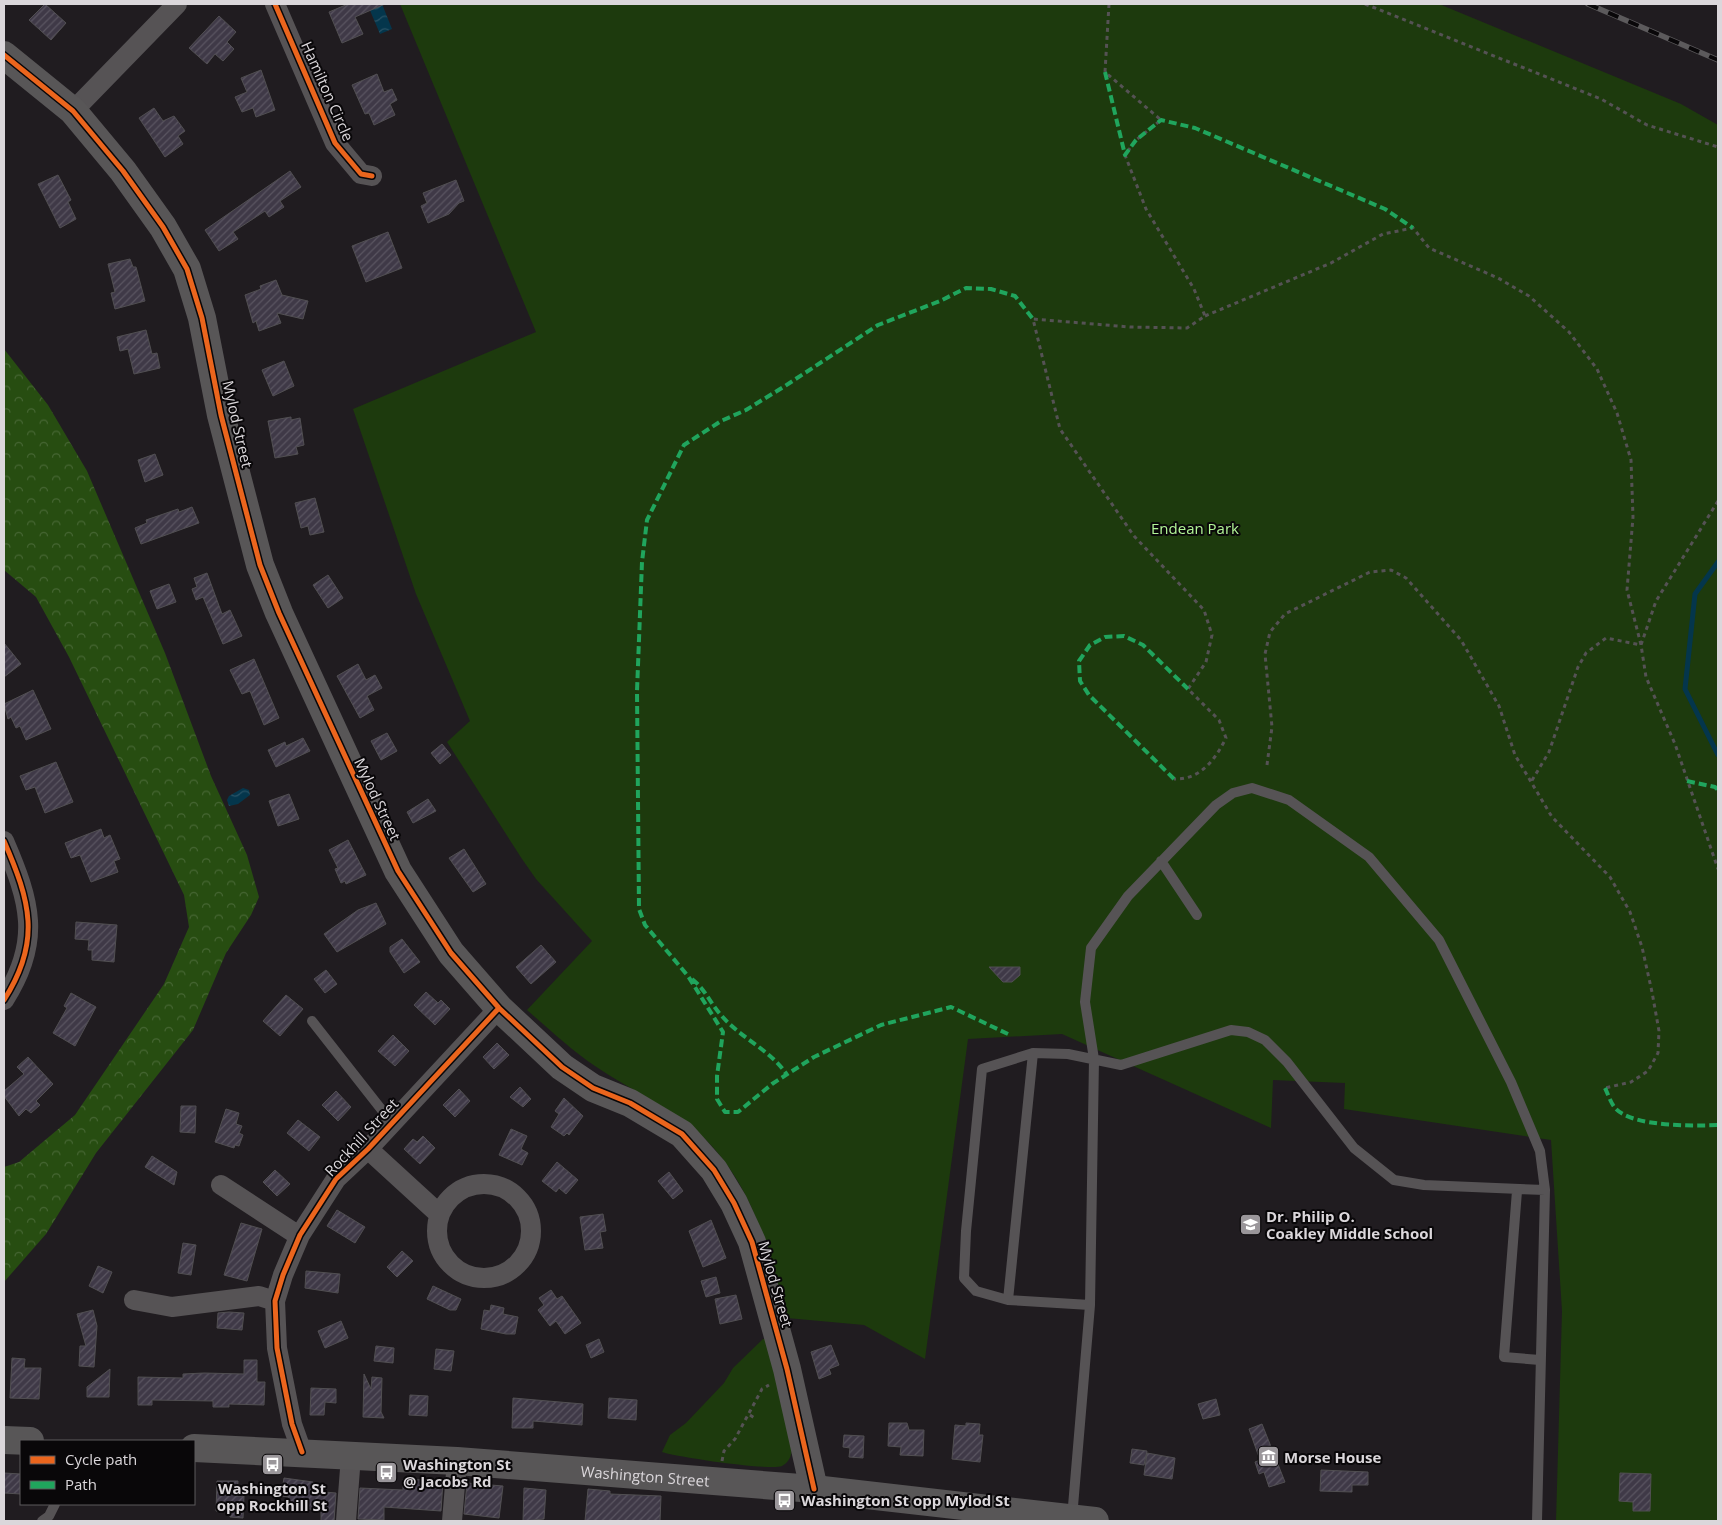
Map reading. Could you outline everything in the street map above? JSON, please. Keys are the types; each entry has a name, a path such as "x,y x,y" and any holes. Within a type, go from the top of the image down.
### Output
{"street":[{"path":"73,111 177,4"},
{"name":"Hamilton Circle","path":"275,4 335,143 361,174 372,176"},
{"name":"Mylod Street","path":"4,55 73,111 129,179 164,227 187,269 202,318 221,415 260,565 279,613 398,871 451,953 499,1008 562,1067 593,1088 630,1103 682,1134 714,1170 734,1203 752,1242 787,1369 814,1489"},
{"path":"4,841 23,887 28,926 22,965 4,1000"},
{"name":"Rockhill Street","path":"302,1452 292,1424 277,1348 275,1301 283,1275 299,1236 336,1179 392,1123 499,1008"},
{"path":"368,1148 439,1214"},
{"path":"486,1183 501,1186 514,1193 524,1204 530,1218 532,1233 528,1248 520,1262 507,1272 492,1278 475,1278 460,1272 447,1261 439,1247 436,1230 439,1214 446,1201 457,1191 471,1184 486,1183"},
{"path":"221,1185 299,1236"},
{"path":"134,1300 172,1307 259,1296 275,1301"},
{"path":"4,1440 20,1441"},
{"name":"Washington Street","path":"195,1448 457,1461 814,1489 1084,1520"},
{"path":"346,1521 351,1456"},
{"path":"452,1521 457,1461"}],"lane":[{"path":"1084,1520 1094,1059 1084,1002 1091,948 1128,896 1216,805 1233,793 1252,788 1289,800 1369,857 1439,940 1511,1082 1540,1152 1545,1190 1537,1521"},
{"path":"1161,861 1198,915"},
{"path":"312,1021 392,1123"},
{"path":"1090,1305 1008,1300 976,1291 964,1278 966,1231 982,1069 1033,1053 1068,1054 1121,1065 1231,1030 1248,1032 1265,1040 1287,1062 1354,1148 1394,1180 1517,1191 1545,1190"},
{"path":"1008,1300 1033,1053"},
{"path":"1517,1191 1504,1357 1540,1360"},
{"path":"42,1521 49,1516 54,1505"}],"path":[{"path":"1109,4 1105,72 1161,120 1136,140 1125,155 1146,209 1194,289 1205,316"},
{"path":"1365,4 1601,99 1647,125 1718,147"},
{"path":"1174,779 1187,779 1197,774 1216,757 1226,738 1220,720 1188,689 1206,662 1212,635 1204,610 1134,536 1060,429 1033,319 1130,327 1188,328 1205,316 1331,263 1383,234 1413,228 1429,248 1498,278 1529,296 1569,332 1597,368 1617,413 1631,460 1633,517 1628,590 1641,645 1646,677 1675,744 1718,870"},
{"path":"1641,645 1656,600 1718,501"},
{"path":"1267,765 1272,727 1265,654 1270,632 1285,614 1370,572 1391,570 1406,578 1461,640 1499,706 1515,755 1552,817 1610,877 1630,912 1642,947 1658,1031 1658,1053 1648,1071 1630,1082 1605,1088"},
{"path":"1531,782 1549,752 1578,667 1586,653 1606,638 1641,645"},
{"path":"722,1463 724,1451 735,1439 750,1415 762,1389 771,1384"},
{"path":"750,1415 756,1419"}],"green space":[{"name":"Endean Park","path":"400,4 1439,4 1681,104 1718,125 1718,1521 1556,1521 1562,1311 1551,1140 1344,1109 1345,1083 1273,1080 1271,1128 1062,1034 968,1039 925,1359 864,1325 787,1318 767,1246 758,1223 737,1179 723,1159 706,1140 680,1118 586,1060 527,1010 592,941 536,879 447,742 470,721 416,594 353,409 536,332"},
{"path":"4,349 48,405 87,471 165,653 211,776 247,855 259,897 251,915 226,953 193,1030 96,1153 46,1234 4,1282 4,1167 19,1162 75,1115 164,984 189,927 184,895 69,657 36,597 4,570"},
{"path":"767,1338 792,1446 789,1460 782,1466 761,1467 703,1460 662,1452 670,1435 686,1423 724,1383 733,1368 763,1339"}],"water":[{"path":"382,4 392,29 380,34 369,8"},
{"path":"243,788 249,790 250,795 238,804 229,806 227,800 229,796"}],"building":[{"path":"45,4 66,23 51,40 29,20"},
{"path":"348,4 385,4 355,17 363,34 342,43 329,12"},
{"path":"219,16 236,32 227,42 234,49 223,61 215,54 207,64 189,48"},
{"path":"261,70 275,110 256,117 253,108 242,112 235,97 247,92 241,78"},
{"path":"377,74 384,92 392,89 397,100 390,104 395,115 374,125 369,113 365,114 352,85"},
{"path":"154,108 163,121 174,116 185,131 178,136 183,144 165,157 139,118"},
{"path":"290,171 301,187 280,201 284,207 269,217 265,211 233,232 238,239 219,251 205,230"},
{"path":"58,175 71,200 68,202 76,219 60,228 38,184"},
{"path":"456,180 464,201 459,203 449,214 428,223 421,206 427,203 423,193"},
{"path":"388,232 402,268 366,282 352,246"},
{"path":"130,259 133,267 136,267 145,301 115,309 111,293 115,292 108,264"},
{"path":"276,280 282,295 308,301 303,319 277,313 281,323 259,331 256,321 253,323 245,295 261,289 260,286"},
{"path":"146,330 152,354 157,353 160,368 134,374 128,349 120,351 117,337"},
{"path":"284,361 294,386 273,396 262,370"},
{"path":"291,417 291,420 300,418 304,445 296,447 298,454 275,458 268,421"},
{"path":"155,454 163,475 145,482 138,460"},
{"path":"315,498 324,532 310,535 308,526 301,528 295,503"},
{"path":"192,507 199,523 141,544 135,528 147,523 146,520 178,509 179,512"},
{"path":"207,573 222,614 230,610 242,636 223,644 203,597 196,600 192,589 197,587 194,578"},
{"path":"328,575 343,598 328,608 313,585"},
{"path":"169,584 176,602 157,609 150,591"},
{"path":"4,643 21,664 4,677"},
{"path":"254,659 279,718 264,725 250,691 242,694 230,670"},
{"path":"358,664 366,680 375,675 382,688 367,696 374,710 360,718 337,676"},
{"path":"33,690 51,729 26,740 20,726 16,728 11,717 8,719 4,704"},
{"path":"387,733 397,751 381,760 371,741"},
{"path":"303,738 310,751 276,767 268,750 285,742 286,746"},
{"path":"442,744 451,755 440,764 431,753"},
{"path":"56,762 73,802 45,813 35,787 26,790 20,776"},
{"path":"289,794 299,819 278,826 269,801"},
{"path":"428,799 436,811 413,823 407,812"},
{"path":"101,829 104,838 110,835 120,859 114,861 118,872 91,882 80,855 71,858 65,843"},
{"path":"348,840 366,875 346,884 345,881 341,883 335,869 338,868 329,850"},
{"path":"464,849 486,884 473,892 449,858"},
{"path":"376,903 386,924 337,952 324,934 358,910"},
{"path":"76,922 117,925 114,962 92,960 92,950 88,950 89,940 75,939"},
{"path":"402,939 420,962 404,973 390,952 390,947"},
{"path":"541,945 556,962 531,984 516,967"},
{"path":"989,967 1020,967 1020,975 1012,982 1003,982"},
{"path":"326,970 337,984 325,993 314,979"},
{"path":"426,992 438,1003 441,1000 450,1009 435,1025 414,1005"},
{"path":"71,993 96,1007 75,1046 53,1033 67,1008 64,1006"},
{"path":"286,995 303,1009 280,1036 263,1021"},
{"path":"393,1035 409,1051 395,1066 378,1051"},
{"path":"497,1043 509,1055 494,1069 483,1057"},
{"path":"28,1057 53,1084 36,1101 40,1105 31,1113 26,1109 19,1116 4,1096 4,1091 24,1074 17,1067"},
{"path":"520,1087 531,1099 523,1107 510,1097"},
{"path":"459,1089 470,1101 455,1117 443,1105"},
{"path":"336,1091 351,1107 338,1121 322,1105"},
{"path":"564,1098 583,1116 569,1135 567,1133 564,1136 551,1127 559,1114 555,1111"},
{"path":"181,1106 196,1106 195,1133 180,1132"},
{"path":"226,1109 239,1113 236,1124 242,1126 239,1133 243,1135 239,1146 235,1145 234,1148 215,1142"},
{"path":"298,1120 320,1137 309,1151 287,1133"},
{"path":"511,1129 527,1136 521,1149 528,1153 522,1165 499,1155"},
{"path":"423,1136 435,1148 420,1164 404,1149 413,1139 417,1142"},
{"path":"152,1156 177,1172 174,1185 145,1167"},
{"path":"557,1162 578,1180 566,1194 559,1188 556,1192 542,1181"},
{"path":"275,1170 290,1184 277,1196 263,1182"},
{"path":"669,1172 683,1191 673,1199 658,1181"},
{"path":"337,1210 365,1227 355,1243 327,1226"},
{"path":"603,1214 606,1231 600,1232 603,1248 585,1250 580,1217"},
{"path":"711,1220 726,1258 703,1267 689,1231"},
{"path":"241,1223 262,1229 247,1281 224,1275"},
{"path":"183,1243 196,1245 191,1275 178,1273"},
{"path":"402,1251 413,1261 397,1277 387,1267"},
{"path":"98,1266 112,1272 103,1293 89,1286"},
{"path":"306,1271 340,1274 338,1293 305,1288"},
{"path":"716,1277 720,1293 706,1297 701,1281"},
{"path":"433,1286 461,1299 456,1310 450,1310 427,1299"},
{"path":"551,1290 557,1299 562,1296 581,1323 565,1334 556,1321 550,1326 538,1310 544,1305 539,1298"},
{"path":"736,1295 742,1319 720,1324 715,1299"},
{"path":"491,1305 504,1308 503,1314 518,1317 515,1334 481,1329 484,1310 490,1311"},
{"path":"93,1310 97,1326 94,1367 79,1366 80,1346 86,1346 77,1314"},
{"path":"218,1313 244,1313 242,1330 217,1328"},
{"path":"341,1321 348,1338 325,1348 318,1331"},
{"path":"599,1339 604,1352 591,1358 586,1345"},
{"path":"831,1345 839,1365 829,1369 831,1374 819,1379 811,1352"},
{"path":"376,1346 394,1348 393,1363 374,1361"},
{"path":"436,1349 454,1351 451,1371 434,1369"},
{"path":"12,1358 25,1359 24,1368 41,1368 39,1399 10,1398"},
{"path":"244,1360 257,1360 257,1382 265,1382 264,1405 229,1404 229,1407 213,1407 213,1401 152,1400 152,1405 138,1405 138,1377 183,1378 183,1374 244,1374"},
{"path":"110,1369 109,1397 87,1397 87,1387"},
{"path":"364,1374 371,1389 372,1377 382,1378 381,1412 384,1418 363,1417"},
{"path":"311,1388 336,1389 336,1403 325,1402 324,1415 310,1415"},
{"path":"410,1395 428,1396 427,1416 409,1415"},
{"path":"513,1398 583,1404 582,1425 533,1421 533,1428 512,1428"},
{"path":"609,1398 637,1400 636,1420 608,1418"},
{"path":"1216,1399 1220,1415 1203,1419 1198,1404"},
{"path":"889,1423 907,1423 909,1430 924,1430 923,1456 900,1455 901,1447 888,1446"},
{"path":"966,1423 980,1424 979,1435 983,1435 980,1462 952,1459 955,1425 966,1426"},
{"name":"Morse House","path":"1262,1424 1285,1482 1269,1487 1264,1472 1259,1474 1255,1462 1260,1460 1249,1429"},
{"path":"844,1435 864,1436 863,1458 849,1457 850,1448 843,1447"},
{"path":"1132,1449 1147,1451 1144,1465 1130,1463"},
{"path":"1147,1453 1175,1458 1172,1479 1144,1475"},
{"path":"1321,1470 1368,1472 1368,1485 1352,1485 1352,1492 1320,1491"},
{"path":"4,1473 20,1474 20,1494 4,1493"},
{"path":"1620,1473 1651,1474 1650,1511 1633,1511 1633,1502 1619,1501"},
{"path":"284,1478 313,1482 312,1491 336,1493 334,1521 321,1521 321,1511 287,1505 289,1497 281,1496"},
{"path":"403,1479 443,1481 441,1511 384,1507 384,1520 358,1519 360,1488 403,1490"},
{"path":"217,1481 238,1481 237,1496 244,1496 243,1518 230,1517 230,1512 216,1511"},
{"path":"467,1483 503,1486 499,1518 464,1514"},
{"path":"524,1488 546,1490 544,1519 523,1521"},
{"path":"588,1489 610,1491 610,1494 661,1496 660,1521 585,1521"}],"waterway":[{"path":"1718,562 1695,594 1685,689 1718,755"}],"railway":[{"path":"1588,4 1718,60"}],"marked path":[{"path":"1105,72 1125,155 1136,140 1161,120 1195,128 1385,209 1413,228"},
{"path":"1008,1034 951,1007 881,1025 814,1057 772,1084 738,1112 725,1112 717,1099 717,1076 723,1032 688,976 645,925 639,909 637,691 642,562 647,520 684,445 721,421 746,410 785,386 878,325 940,301 966,288 991,289 1015,296 1033,319"},
{"path":"1174,779 1089,695 1080,681 1079,661 1090,645 1105,637 1124,636 1143,645 1188,689"},
{"path":"1687,781 1715,787 1718,790"},
{"path":"692,979 729,1023 773,1058 787,1075"},
{"path":"1605,1088 1616,1109 1636,1119 1664,1124 1718,1125"}],"cycle path":[{"path":"275,4 335,143 361,174 372,176"},
{"path":"4,55 73,111 123,171 163,227 187,269 202,318 221,415 260,565 279,613 398,871 451,953 499,1008 562,1067 593,1088 630,1103 682,1134 714,1170 734,1203 752,1242 787,1369 814,1489"},
{"path":"4,841 20,883 28,921 28,940 24,959 16,979 4,1000"},
{"path":"302,1452 292,1424 277,1348 275,1301 283,1275 300,1235 336,1179 368,1149 499,1008"}],"place":[{"name":"Dr. Philip O. Coakley Middle School","path":"1250,1225"},
{"name":"Morse House","path":"1268,1457"},
{"name":"Washington St opp Rockhill St","path":"272,1465"},
{"name":"Washington St @ Jacobs Rd","path":"387,1473"},
{"name":"Washington St opp Mylod St","path":"785,1500"}]}
